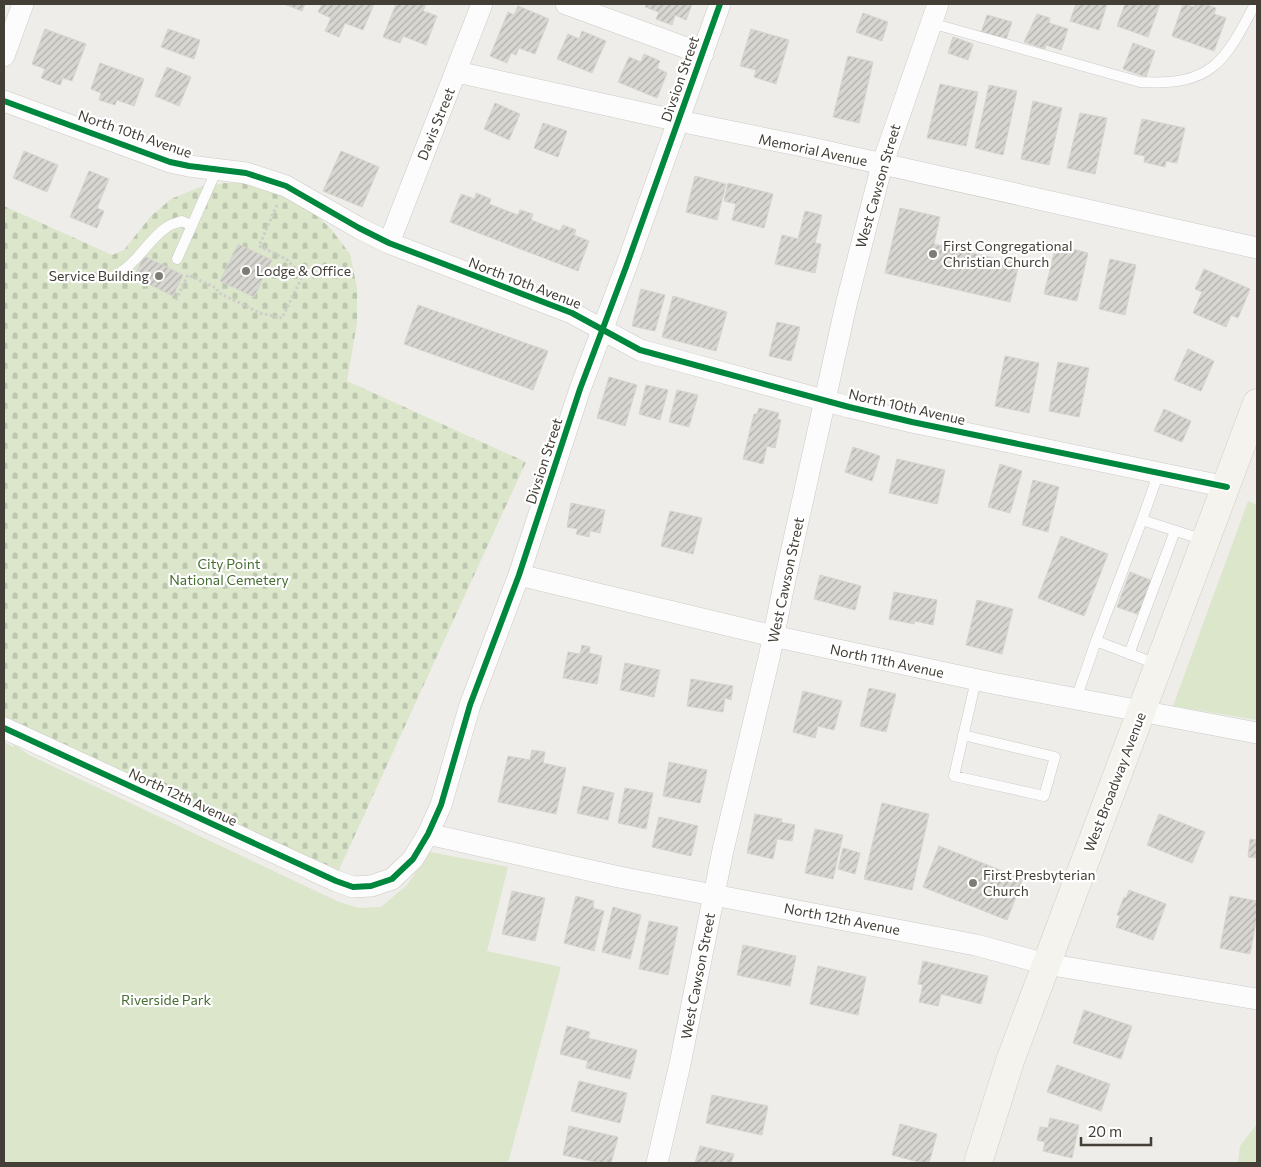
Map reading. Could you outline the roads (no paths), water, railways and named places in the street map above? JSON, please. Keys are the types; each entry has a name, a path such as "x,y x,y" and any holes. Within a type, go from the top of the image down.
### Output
{"main road":[{"name":"West Broadway Avenue","path":"978,1163 1010,1060 1257,403"}],"street":[{"path":"4,56 23,4"},
{"name":"Davis Street","path":"388,243 457,72 482,4"},
{"path":"566,4 702,54"},
{"name":"Divsion Street","path":"353,887 370,886 392,878 413,859 428,834 441,805 470,705 519,575 601,330 626,267 720,4"},
{"name":"West Cawson Street","path":"657,1163 680,1064 714,895 846,304 882,165 934,13"},
{"name":"Memorial Avenue","path":"457,72 806,147 1257,248"},
{"name":"North 10th Avenue","path":"4,101 170,162 246,174 286,186 388,243 572,313 640,350 912,422 1227,487"},
{"name":"North 11th Avenue","path":"519,575 773,636 976,680 1257,733"},
{"name":"North 12th Avenue","path":"4,728 327,877 353,887"},
{"name":"North 12th Avenue","path":"428,834 619,877 976,945 1046,964 1257,999"}],"lane":[{"path":"934,13 1140,82 1164,83 1189,79 1208,71 1226,56 1255,4"},
{"path":"177,259 217,169"},
{"path":"122,271 133,264 168,226 182,221 192,226"},
{"path":"1076,699 1159,472"},
{"path":"1142,520 1206,541"},
{"path":"1130,654 1175,531"},
{"path":"1096,641 1159,665"},
{"path":"963,735 1055,757 1044,796 954,776 963,735 976,680"}],"place":[{"name":"First Congregational Christian Church","path":"933,254"},
{"name":"Lodge & Office","path":"246,271"},
{"name":"Service Building","path":"159,276"},
{"name":"First Presbyterian Church","path":"973,883"}],"park label":[{"name":"City Point National Cemetery","path":"229,572"},
{"name":"Riverside Park","path":"166,1000"}]}
